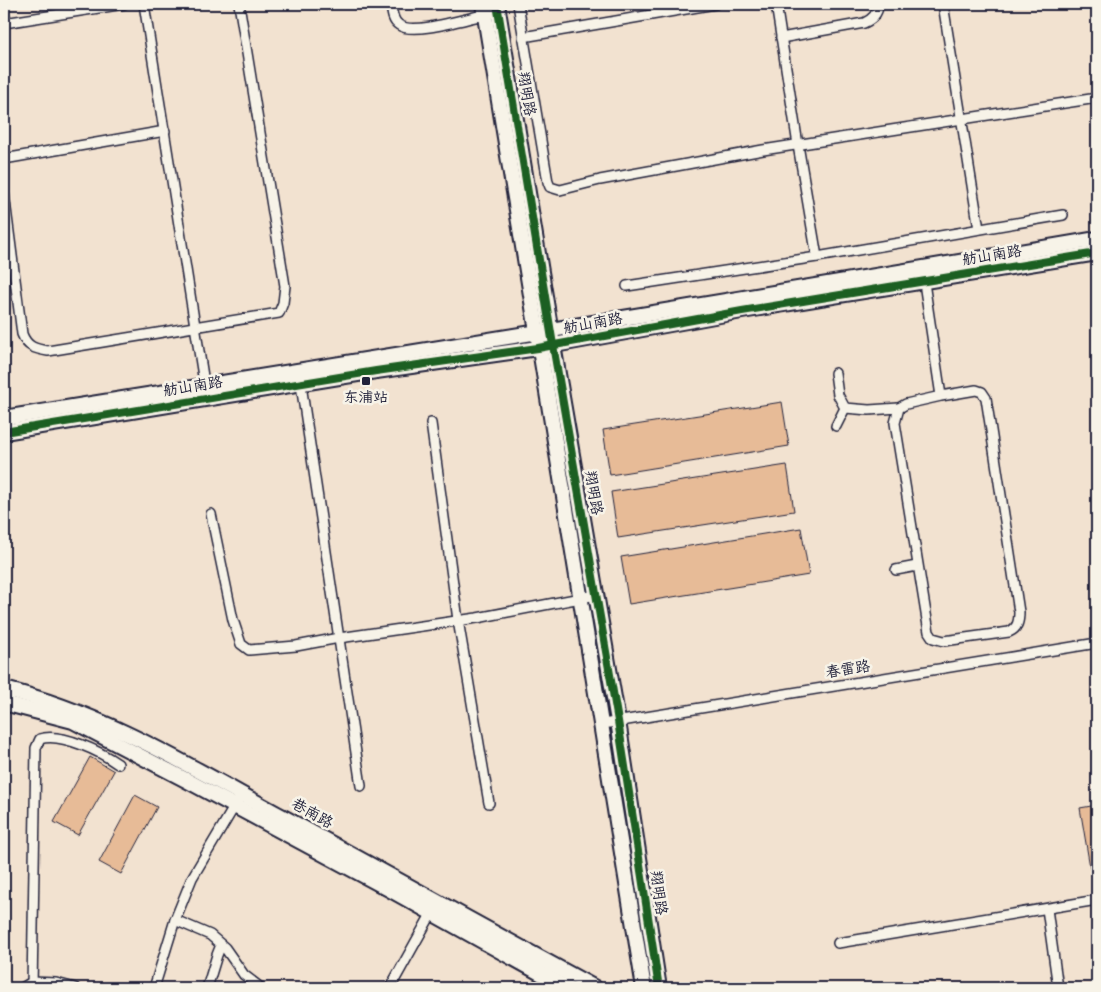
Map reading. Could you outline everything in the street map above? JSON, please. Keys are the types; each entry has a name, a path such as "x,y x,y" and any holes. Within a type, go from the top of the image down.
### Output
{"street":[{"path":"4,23 124,4"},
{"path":"144,4 205,392"},
{"path":"4,193 22,334 25,342 34,349 48,351 279,314 283,303 285,286 239,4"},
{"path":"391,4 393,18 399,25 410,29 443,24 490,8"},
{"path":"518,4 548,182 550,187 560,190 600,180 798,145 1097,98"},
{"path":"523,37 715,4"},
{"path":"776,4 817,257"},
{"path":"782,38 864,23 872,19 877,13 879,4"},
{"path":"943,4 979,230"},
{"name":"翔明路","path":"490,8 553,346 618,721 659,988"},
{"name":"翔明路","path":"490,8 538,348 603,724 644,988"},
{"path":"4,159 165,131"},
{"path":"627,286 817,257 1062,216"},
{"name":"舫山南路","path":"300,377 553,346 742,311 1097,239"},
{"name":"舫山南路","path":"4,418 105,401 205,392 300,377 536,332 922,275 1097,253"},
{"path":"922,275 941,396"},
{"path":"835,373 838,395 845,408"},
{"path":"300,377 361,786"},
{"path":"845,408 869,410 899,408 906,404 941,396 976,390 982,392 986,398 1019,612 1019,621 1014,630 944,641 933,638 928,632 895,423 899,408"},
{"name":"舫山南路","path":"4,432 107,416 205,392"},
{"path":"4,412 71,402 105,401"},
{"path":"836,426 845,408"},
{"path":"4,441 76,426 107,416"},
{"path":"431,423 458,620 489,803"},
{"path":"211,514 233,620 241,644 249,650 296,646 458,620 596,595"},
{"path":"896,570 917,566"},
{"name":"春雷路","path":"603,724 1097,643"},
{"name":"巷南路","path":"4,689 46,701 108,725 238,800 435,908 595,988"},
{"name":"巷南路","path":"4,703 73,721 238,800"},
{"path":"32,985 36,748 40,739 48,737 57,738 78,744 106,756 118,764"},
{"path":"154,988 192,878 238,800"},
{"path":"838,943 1097,900"},
{"path":"390,988 435,908"},
{"name":"巷南路","path":"435,908 567,988"},
{"path":"1047,908 1058,988"},
{"path":"176,920 210,935 221,944 244,975 261,988"},
{"path":"208,988 216,955 221,944"},
{"path":"22,988 32,985 56,984 75,988"}],"building":[{"path":"782,402 789,446 610,475 603,430"},
{"path":"787,465 794,511 618,538 611,492"},
{"path":"801,528 809,575 629,604 621,557"},
{"path":"90,757 114,771 78,835 54,822"},
{"path":"135,795 157,807 121,874 99,862"},
{"path":"1097,805 1097,879 1092,879 1080,808"}],"cycle path":[{"path":"497,4 553,345 618,721 659,988"},
{"path":"4,432 376,371 538,348 742,311 1097,253"}],"place":[{"name":"东浦站","path":"366,381"}]}
